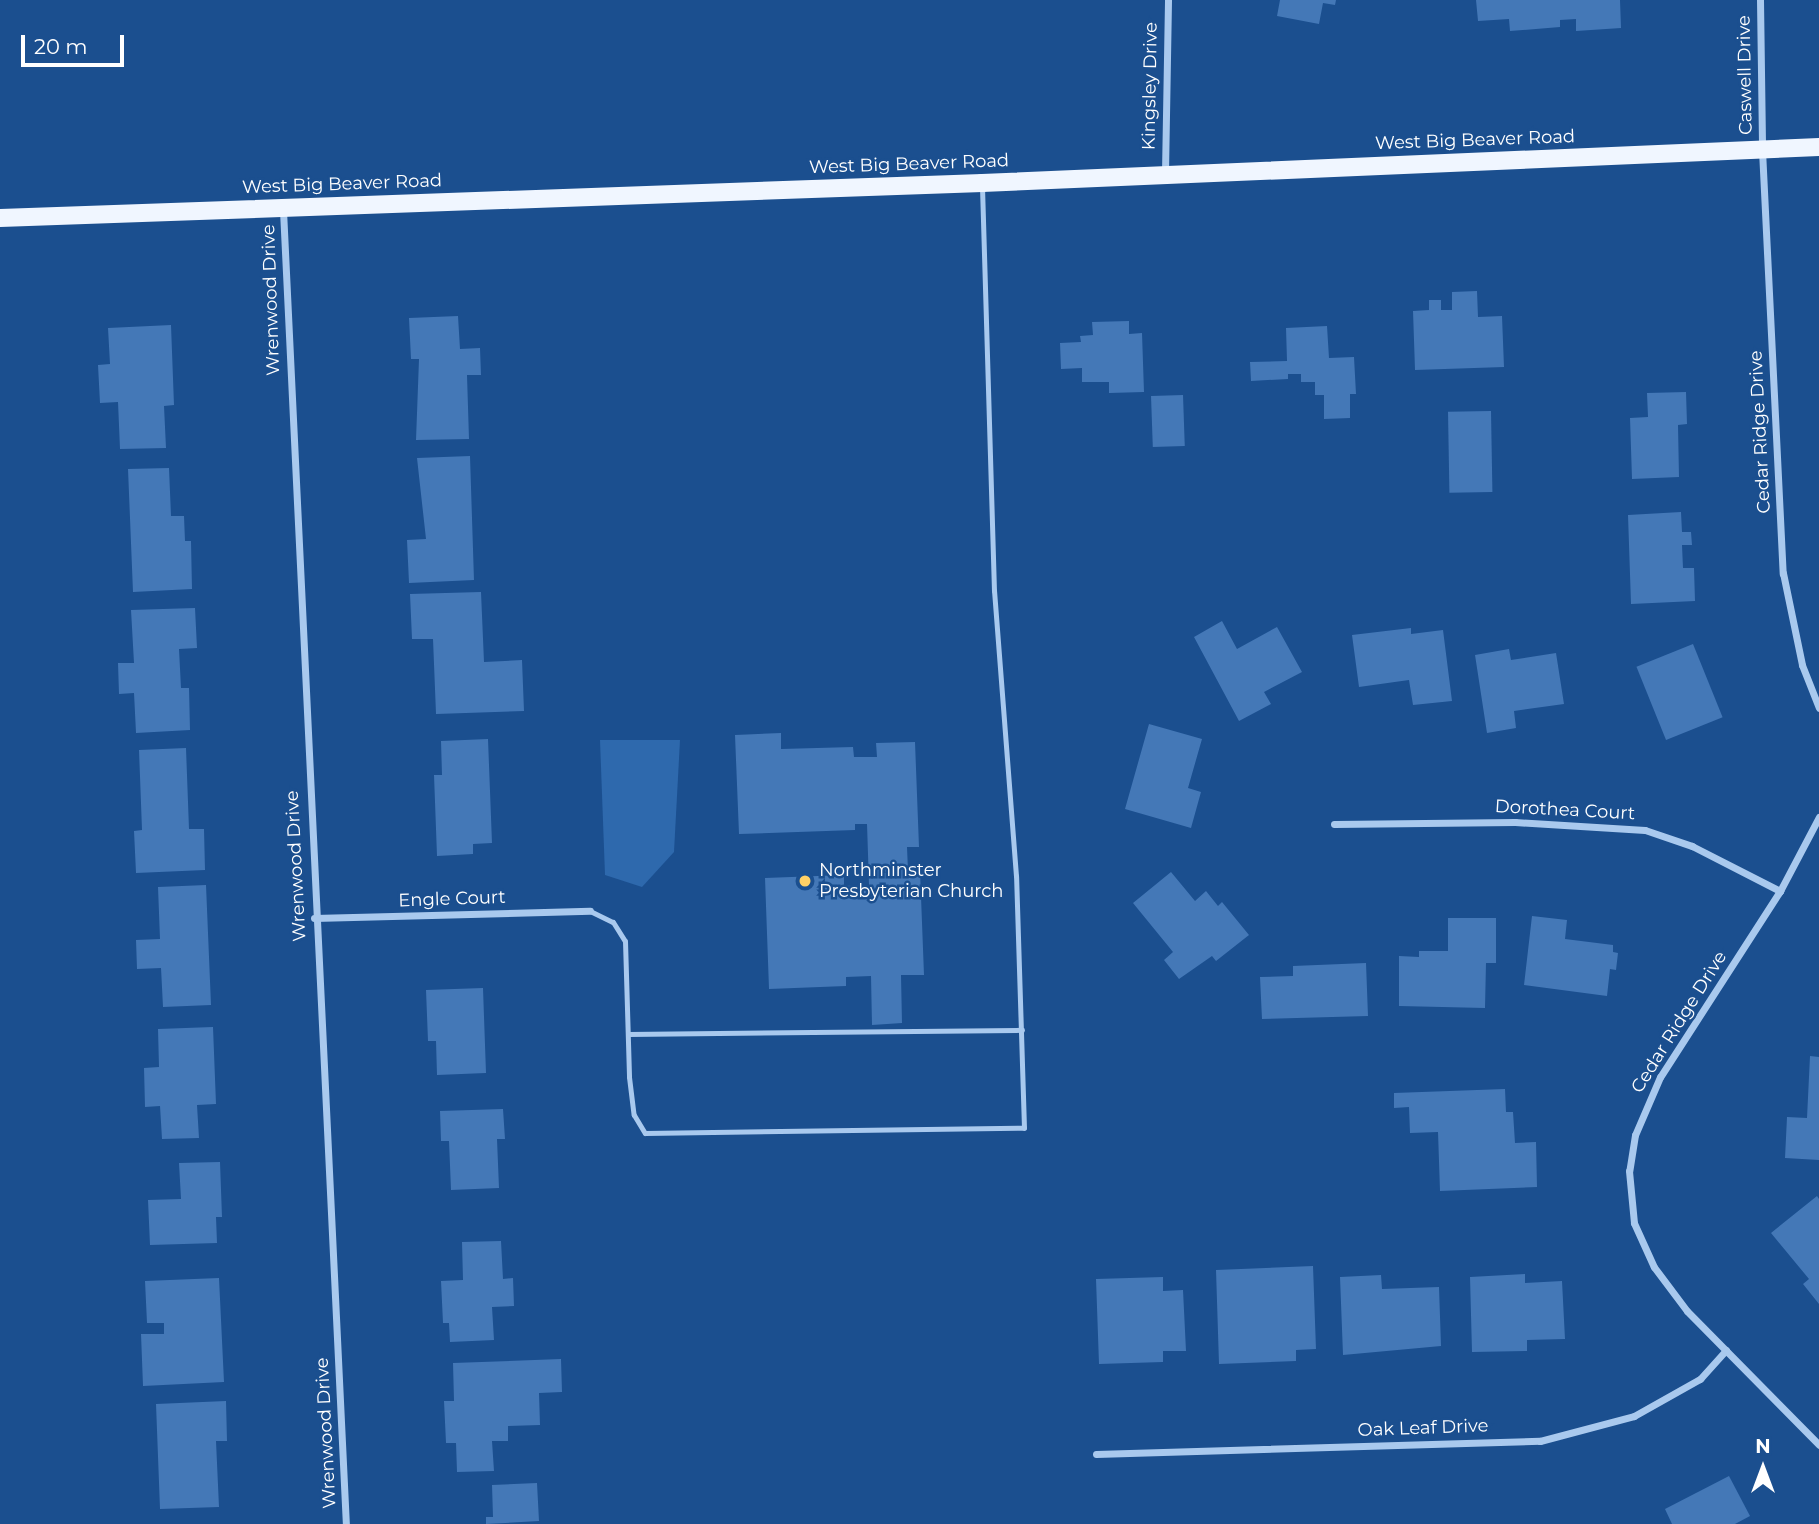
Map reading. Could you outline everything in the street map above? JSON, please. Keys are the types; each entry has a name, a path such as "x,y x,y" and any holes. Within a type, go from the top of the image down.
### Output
{"main road":[{"name":"West Big Beaver Road","path":"0,218 982,183 1165,173 1819,147"}],"street":[{"name":"Kingsley Drive","path":"1165,173 1168,0"},
{"name":"Caswell Drive","path":"1760,0 1762,150"},
{"name":"Cedar Ridge Drive","path":"1762,150 1783,573 1802,665 1819,708"},
{"name":"Wrenwood Drive","path":"283,207 314,918 346,1524"},
{"name":"Cedar Ridge Drive","path":"1819,817 1780,891 1660,1077 1635,1135 1629,1171 1634,1223 1654,1267 1686,1311 1819,1445"},
{"name":"Dorothea Court","path":"1335,824 1515,822 1645,830 1692,846 1780,891"},
{"name":"Engle Court","path":"314,918 590,911"},
{"name":"Oak Leaf Drive","path":"1096,1454 1540,1441 1634,1416 1700,1378 1726,1350"}],"lane":[{"path":"590,911 613,922 625,941 634,1115 645,1133 1024,1128 1016,876 994,591 982,183"},
{"path":"628,1034 1021,1030"}],"shaded area":[{"path":"600,740 680,740 674,852 642,887 605,875"}],"building":[{"path":"1280,0 1336,0 1335,5 1323,3 1319,24 1277,16"},
{"path":"1476,0 1620,0 1621,28 1576,31 1576,19 1560,20 1560,27 1510,31 1509,19 1478,21"},
{"path":"1477,291 1478,317 1502,316 1504,367 1415,370 1413,311 1429,310 1429,300 1441,300 1441,310 1452,310 1452,292"},
{"path":"458,316 460,349 480,348 481,375 467,375 469,439 416,440 419,359 411,359 409,318"},
{"path":"1129,321 1129,334 1142,333 1144,392 1109,393 1109,382 1082,382 1082,368 1061,369 1060,343 1081,342 1080,336 1093,335 1092,322"},
{"path":"171,325 174,405 164,406 166,448 120,449 118,402 100,403 98,365 110,364 108,328"},
{"path":"1327,326 1329,358 1354,357 1356,394 1350,394 1350,418 1324,419 1324,395 1315,395 1315,382 1301,382 1301,374 1288,374 1288,379 1251,381 1250,362 1287,361 1286,328"},
{"path":"1686,392 1687,424 1678,425 1679,477 1632,479 1630,418 1648,417 1647,393"},
{"path":"1183,395 1185,446 1153,447 1151,396"},
{"path":"1491,411 1492,492 1449,493 1448,412"},
{"path":"470,456 474,580 409,583 407,540 426,539 417,458"},
{"path":"169,468 171,516 184,516 185,541 191,541 192,589 133,592 128,469"},
{"path":"1681,512 1682,532 1691,532 1692,545 1682,545 1683,568 1694,568 1695,601 1631,604 1628,515"},
{"path":"481,592 484,662 522,660 524,711 436,714 433,639 412,639 410,594"},
{"path":"195,608 197,648 179,649 181,688 189,688 190,730 136,733 134,693 119,694 118,663 134,663 131,610"},
{"path":"1222,621 1237,649 1277,627 1302,672 1264,692 1271,704 1239,721 1194,637"},
{"path":"1411,628 1411,634 1443,630 1452,701 1413,705 1409,680 1359,687 1352,635"},
{"path":"1693,644 1723,717 1666,740 1636,667"},
{"path":"1509,649 1511,660 1556,653 1564,704 1514,711 1516,728 1487,733 1475,655"},
{"path":"1149,724 1202,739 1188,788 1201,792 1191,828 1125,809"},
{"name":"Northminster Presbyterian Church","path":"781,733 781,749 853,747 854,757 877,757 876,743 915,742 919,847 907,847 908,871 920,870 924,975 901,975 902,1023 872,1025 871,976 846,977 846,986 769,989 765,878 844,875 844,886 869,885 867,824 855,824 855,830 739,834 735,735"},
{"path":"488,739 492,843 473,844 473,854 437,856 434,775 442,775 441,741"},
{"path":"186,748 189,829 204,829 205,870 136,873 134,831 142,830 139,750"},
{"path":"1171,872 1195,901 1206,891 1218,906 1222,902 1249,935 1216,961 1212,956 1179,979 1164,960 1173,952 1133,903"},
{"path":"206,885 211,1005 163,1007 161,968 137,969 136,940 160,939 158,887"},
{"path":"1532,916 1567,920 1565,939 1613,945 1613,952 1618,953 1616,970 1610,969 1607,996 1524,985"},
{"path":"1448,918 1496,918 1496,963 1486,963 1485,1008 1399,1006 1399,956 1419,957 1419,951 1448,951"},
{"path":"1366,963 1368,1016 1262,1019 1260,977 1293,976 1293,966"},
{"path":"483,988 486,1073 437,1075 436,1041 428,1041 426,990"},
{"path":"213,1027 216,1104 197,1105 199,1138 162,1139 160,1106 145,1107 144,1068 159,1067 158,1029"},
{"path":"1810,1056 1819,1057 1819,1160 1785,1158 1787,1117 1807,1118"},
{"path":"1505,1089 1506,1112 1513,1112 1515,1143 1536,1142 1537,1187 1440,1191 1438,1132 1410,1133 1409,1107 1394,1108 1394,1093"},
{"path":"503,1109 505,1139 497,1139 499,1188 451,1190 449,1141 441,1141 440,1111"},
{"path":"220,1162 222,1217 216,1217 217,1243 150,1245 148,1200 181,1199 179,1163"},
{"path":"1817,1196 1819,1304 1803,1284 1809,1279 1771,1233"},
{"path":"501,1241 503,1279 513,1278 514,1306 492,1307 494,1340 450,1342 449,1323 443,1323 441,1281 463,1280 462,1242"},
{"path":"1313,1266 1316,1349 1296,1350 1296,1361 1219,1364 1216,1270"},
{"path":"1525,1274 1525,1283 1562,1281 1565,1339 1527,1340 1527,1351 1472,1352 1470,1277"},
{"path":"1381,1275 1382,1289 1439,1287 1441,1346 1343,1355 1340,1277"},
{"path":"1163,1277 1163,1291 1183,1290 1186,1351 1163,1351 1163,1362 1099,1364 1096,1279"},
{"path":"219,1278 224,1382 143,1386 141,1334 164,1334 164,1323 147,1323 145,1281"},
{"path":"561,1359 562,1392 539,1393 540,1425 508,1426 508,1441 492,1441 494,1471 457,1472 456,1443 446,1443 444,1401 454,1401 453,1363"},
{"path":"226,1401 227,1441 216,1441 219,1507 160,1509 156,1404"},
{"path":"1729,1476 1750,1516 1735,1524 1672,1524 1665,1509"},
{"path":"537,1483 539,1521 486,1524 486,1517 493,1517 492,1485"}],"place":[{"name":"Northminster Presbyterian Church","path":"805,881"}]}
